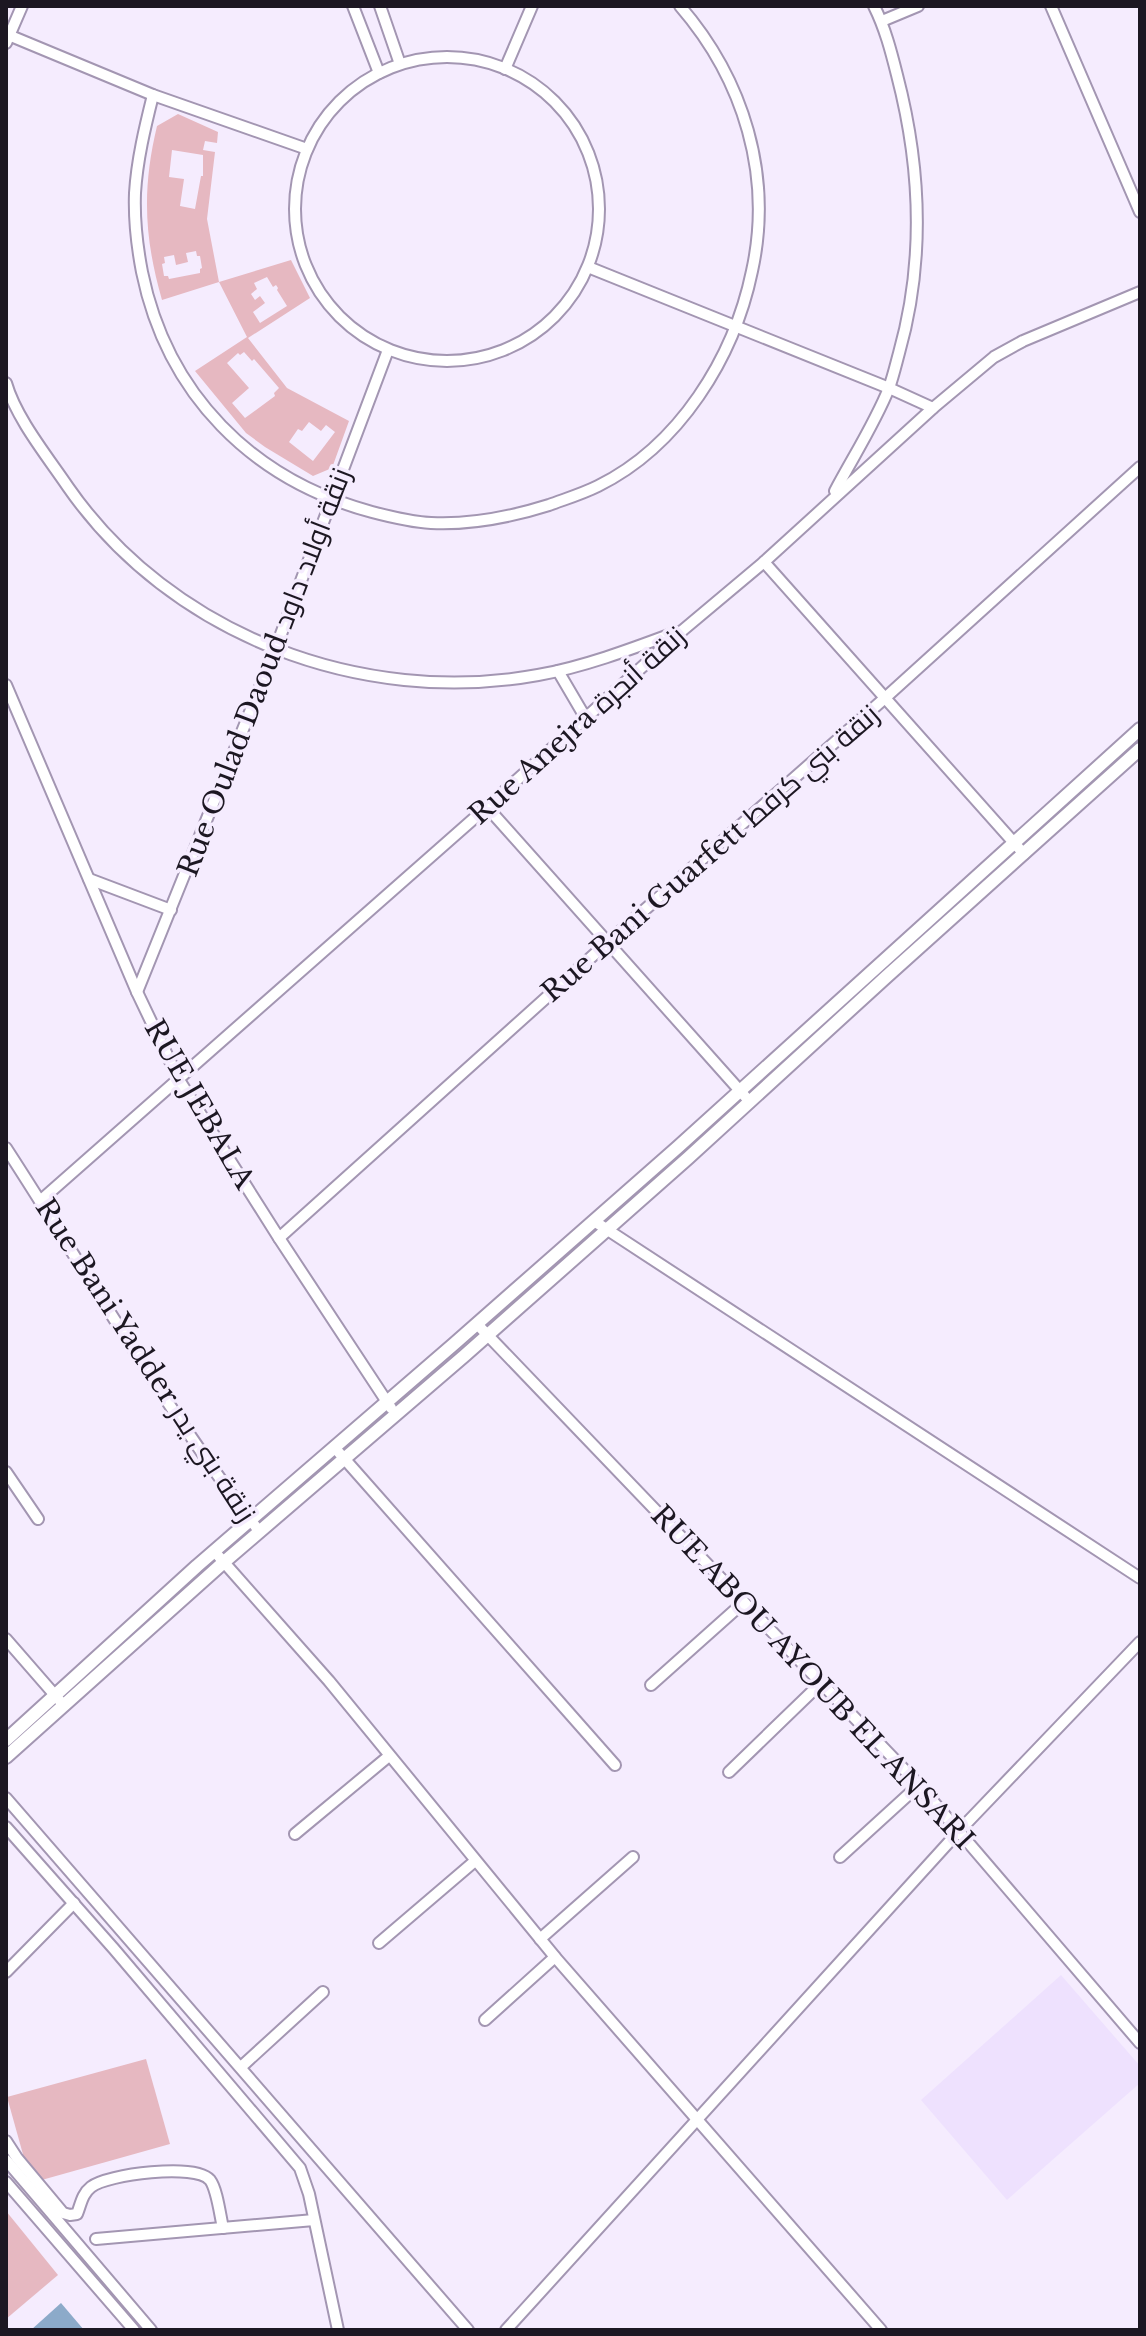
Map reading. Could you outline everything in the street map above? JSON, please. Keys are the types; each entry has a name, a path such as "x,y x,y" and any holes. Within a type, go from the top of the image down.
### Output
{"street":[{"path":"22,6 7,37 153,95 307,149"},
{"path":"353,6 379,73"},
{"path":"380,6 400,64"},
{"path":"505,69 532,6"},
{"path":"153,95 138,168 135,217 138,250 146,291 162,336 193,394 227,432 276,472 331,499 391,517 429,523 463,523 529,511 597,486 632,465 658,443 689,408 710,378 737,327 752,271 759,226 760,191 753,148 730,81 705,38 680,6"},
{"path":"831,500 889,388 911,301 918,232 917,193 905,103 882,21 874,6"},
{"path":"882,21 918,6"},
{"path":"1051,6 1140,212"},
{"path":"464,58 505,69 531,83 554,102 573,125 587,151 596,179 599,209 596,238 588,267 572,297 549,323 521,343 489,356 456,362 421,360 388,350 358,334 333,310 313,282 300,251 295,217 297,182 307,149 336,105 356,87 400,64 421,59 464,58"},
{"path":"588,267 933,408"},
{"name":"Rue Anejra زنقة أنجرة","path":"40,1201 994,357 1009,347 1140,292"},
{"name":"Rue Oulad Daoud زنقة أولاد داود","path":"137,992 275,650 388,350"},
{"path":"6,383 8,397 44,453 77,500 120,551 157,582 225,627 275,650 349,670 398,679 475,681 558,671 683,630"},
{"name":"Rue Bani Guarfett زنقة بني كرفط","path":"279,1238 1140,467"},
{"path":"764,562 1024,854"},
{"path":"558,671 585,717"},
{"name":"RUE JEBALA","path":"6,685 137,992 179,1080 395,1414"},
{"path":"6,1740 214,1551 740,1091 1140,729"},
{"path":"6,1757 259,1531 487,1335 750,1102 1140,749"},
{"path":"487,807 750,1102"},
{"path":"89,879 171,910"},
{"name":"Rue Bani Yadder زنقة بني يدر","path":"6,1148 175,1413 219,1479 259,1531"},
{"path":"594,1221 1140,1578"},
{"name":"RUE ABOU AYOUB EL ANSARI","path":"477,1324 919,1785 1139,2041"},
{"path":"334,1447 615,1765"},
{"path":"6,1472 38,1519"},
{"path":"214,1551 329,1681 555,1957 881,2330"},
{"path":"651,1685 744,1602"},
{"path":"6,1639 64,1706"},
{"path":"506,2330 960,1830 1139,1644"},
{"path":"729,1772 821,1683"},
{"path":"295,1834 389,1756"},
{"path":"840,1857 919,1785"},
{"path":"8,1804 468,2330"},
{"path":"6,1827 300,2168 306,2182 335,2330"},
{"path":"540,1939 633,1857"},
{"path":"379,1943 475,1861"},
{"path":"6,1972 74,1903"},
{"path":"485,2020 555,1957"},
{"path":"241,2067 323,1992"},
{"path":"6,2141 63,2213 77,2214 88,2188 97,2183 133,2175 176,2171 198,2173 209,2178 213,2185 223,2228"},
{"path":"6,2160 151,2330"},
{"path":"6,2182 134,2330"},
{"path":"96,2239 314,2220"}],"shaded area":[{"path":"178,114 218,132 217,143 205,141 203,150 215,152 207,219 219,282 162,300 147,213 149,171 157,126","holes":["172,150 203,155 203,176 195,209 180,206 184,179 169,177","196,251 200,256 200,273 169,279 164,276 164,257 174,255 176,265 188,262 186,253"]},
{"path":"291,260 310,298 248,338 287,388 349,421 332,468 313,476 265,447 246,433 195,371 247,337 219,282","holes":["267,277 273,287 276,285 287,306 260,323 253,312 265,303 260,296 255,300 251,294 257,289 254,283","244,352 252,361 254,359 279,388 275,396 245,418 232,403 249,388 227,363 238,353","309,422 321,431 326,425 335,432 313,461 289,442 298,429 302,431"]},
{"path":"1061,1975 1140,2066 1140,2083 1007,2200 921,2100"},
{"path":"146,2059 170,2144 31,2183 7,2097"},
{"path":"6,2211 58,2275 6,2319"}],"water":[{"path":"61,2303 84,2330 31,2330"}]}
